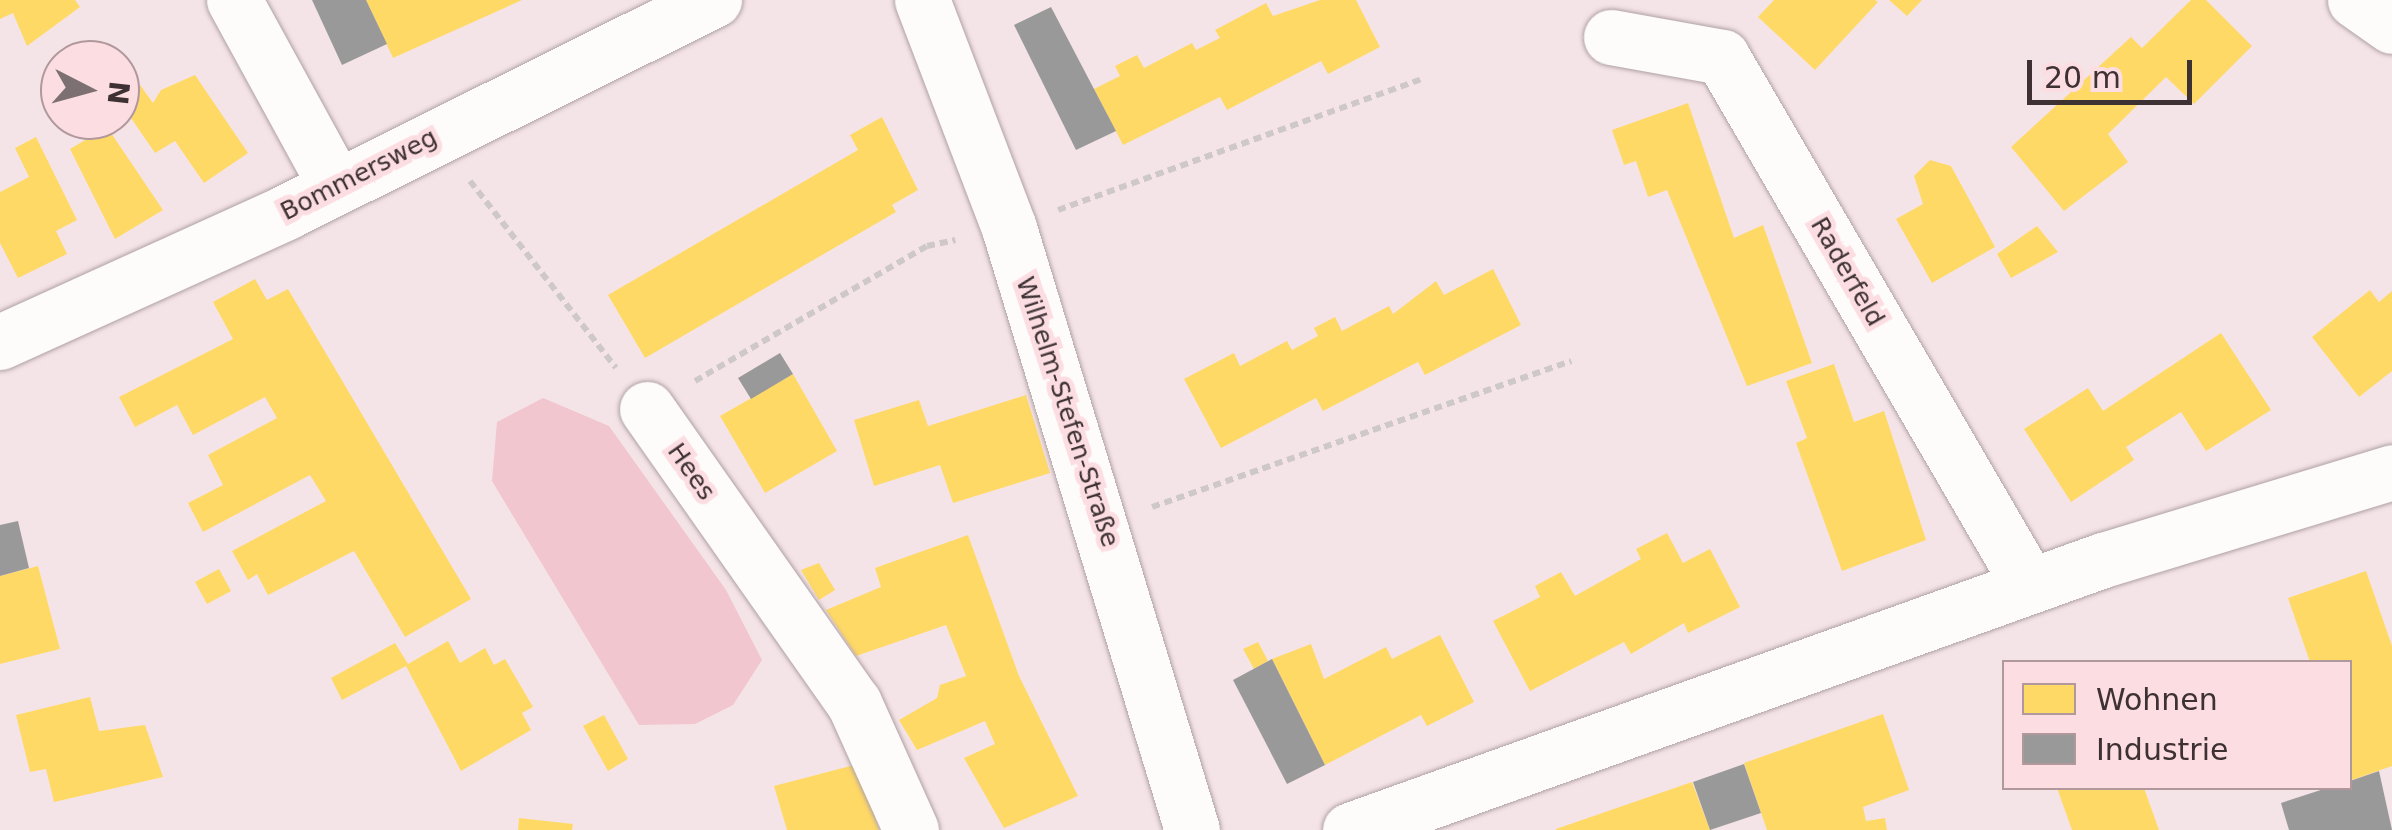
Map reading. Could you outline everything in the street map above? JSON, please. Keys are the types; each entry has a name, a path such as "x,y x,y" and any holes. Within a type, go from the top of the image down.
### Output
{"street":[{"path":"234,0 336,186"},
{"name":"Bommersweg","path":"0,342 336,186 714,0"},
{"name":"Wilhelm-Stefen-Straße","path":"922,0 1009,228 1104,524 1192,830"},
{"path":"2355,0 2392,26"},
{"name":"Raderfeld","path":"1611,37 1722,57 2029,585"},
{"name":"Hees","path":"646,410 854,704 911,830"},
{"path":"1350,830 2029,585 2392,472"}],"path":[{"path":"440,133 646,410"},
{"path":"1104,524 1571,361"}],"shaded area":[{"path":"543,398 609,426 726,590 762,660 733,705 695,724 639,725 492,481 497,422"}],"building: Wohnen":[{"path":"0,0 75,0 80,7 27,46 13,13 0,19"},
{"path":"366,0 522,0 393,58"},
{"path":"1320,0 1356,0 1380,47 1328,74 1321,61 1227,110 1220,97 1123,145 1094,89 1120,76 1115,66 1137,55 1144,68 1192,43 1196,50 1220,38 1215,30 1266,3 1273,16"},
{"path":"1774,0 1878,2 1815,70 1758,17"},
{"path":"1889,0 1922,0 1907,16"},
{"path":"2191,0 2206,0 2252,46 2194,104 2166,77 2108,134 2128,162 2064,211 2011,147 2131,37 2142,48"},
{"path":"195,75 248,153 204,183 175,141 155,153 140,131 140,85 153,103 161,90"},
{"path":"1688,103 1734,238 1763,225 1812,363 1747,386 1667,190 1648,197 1636,161 1624,165 1612,130"},
{"path":"882,117 918,190 892,205 896,212 645,358 608,295 858,150 850,135"},
{"path":"36,137 77,220 56,231 67,254 18,278 0,243 0,192 29,177 15,148"},
{"path":"85,140 116,140 163,210 115,239 70,149"},
{"path":"1930,160 1951,166 1995,247 1932,283 1896,219 1923,204 1914,176"},
{"path":"2037,226 2058,252 2011,278 1997,254"},
{"path":"1493,269 1521,325 1425,375 1418,362 1323,411 1316,398 1221,448 1184,379 1234,353 1240,366 1287,341 1292,350 1318,336 1314,328 1335,317 1342,331 1389,306 1393,314 1436,281 1444,295"},
{"path":"255,279 267,300 288,289 471,599 405,637 354,551 268,595 257,574 248,580 232,551 326,501 310,475 203,532 188,503 223,485 208,455 277,418 265,397 193,435 177,405 135,427 119,397 233,339 213,302"},
{"path":"2370,290 2379,302 2392,291 2392,371 2359,397 2312,337"},
{"path":"2221,333 2271,410 2206,451 2181,412 2126,447 2134,460 2071,502 2024,429 2088,388 2103,411"},
{"path":"1834,364 1854,422 1884,411 1926,540 1842,571 1796,443 1807,438 1786,381"},
{"path":"793,374 837,451 765,493 720,416"},
{"path":"1026,395 1050,473 953,503 940,465 874,486 854,420 919,400 928,426"},
{"path":"1667,533 1683,563 1710,549 1740,607 1688,633 1684,623 1631,654 1624,642 1530,691 1493,621 1540,597 1535,586 1561,572 1575,596 1641,559 1636,549"},
{"path":"968,535 1019,676 1078,796 1004,828 964,758 995,744 985,721 917,750 899,720 937,698 940,685 966,676 946,625 856,656 826,610 881,587 875,568"},
{"path":"819,563 835,590 819,600 801,570"},
{"path":"38,566 60,649 0,664 0,576"},
{"path":"219,569 231,591 207,604 195,582"},
{"path":"2366,571 2392,646 2392,766 2352,780 2352,660 2309,660 2288,598"},
{"path":"1440,635 1474,702 1427,726 1421,715 1325,765 1272,659 1311,644 1324,679 1386,647 1392,659"},
{"path":"448,641 460,663 485,648 494,665 505,659 533,707 522,713 531,730 461,771 406,666 342,700 331,678 395,643 408,664"},
{"path":"1258,642 1268,661 1254,669 1243,649"},
{"path":"90,697 99,731 145,725 163,777 54,802 46,769 30,772 16,715"},
{"path":"1883,714 1909,790 1863,807 1866,821 1885,818 1887,830 1767,830 1744,763"},
{"path":"604,715 628,759 608,771 583,726"},
{"path":"858,764 879,830 787,830 774,786"},
{"path":"1692,782 1710,830 1556,830 1556,829"},
{"path":"2058,790 2145,790 2159,830 2072,830"},
{"path":"519,818 573,824 572,830 518,830"}],"building: Industrie":[{"path":"312,0 366,0 387,44 342,65"},
{"path":"1051,7 1116,131 1076,150 1014,25"},
{"path":"780,353 793,374 751,399 738,378"},
{"path":"18,521 29,568 0,576 0,525"},
{"path":"1272,659 1325,765 1287,784 1233,680"},
{"path":"1744,764 1761,813 1710,830 1693,782"},
{"path":"2379,771 2392,830 2289,830 2281,803 2321,790 2352,790 2352,780"}]}
